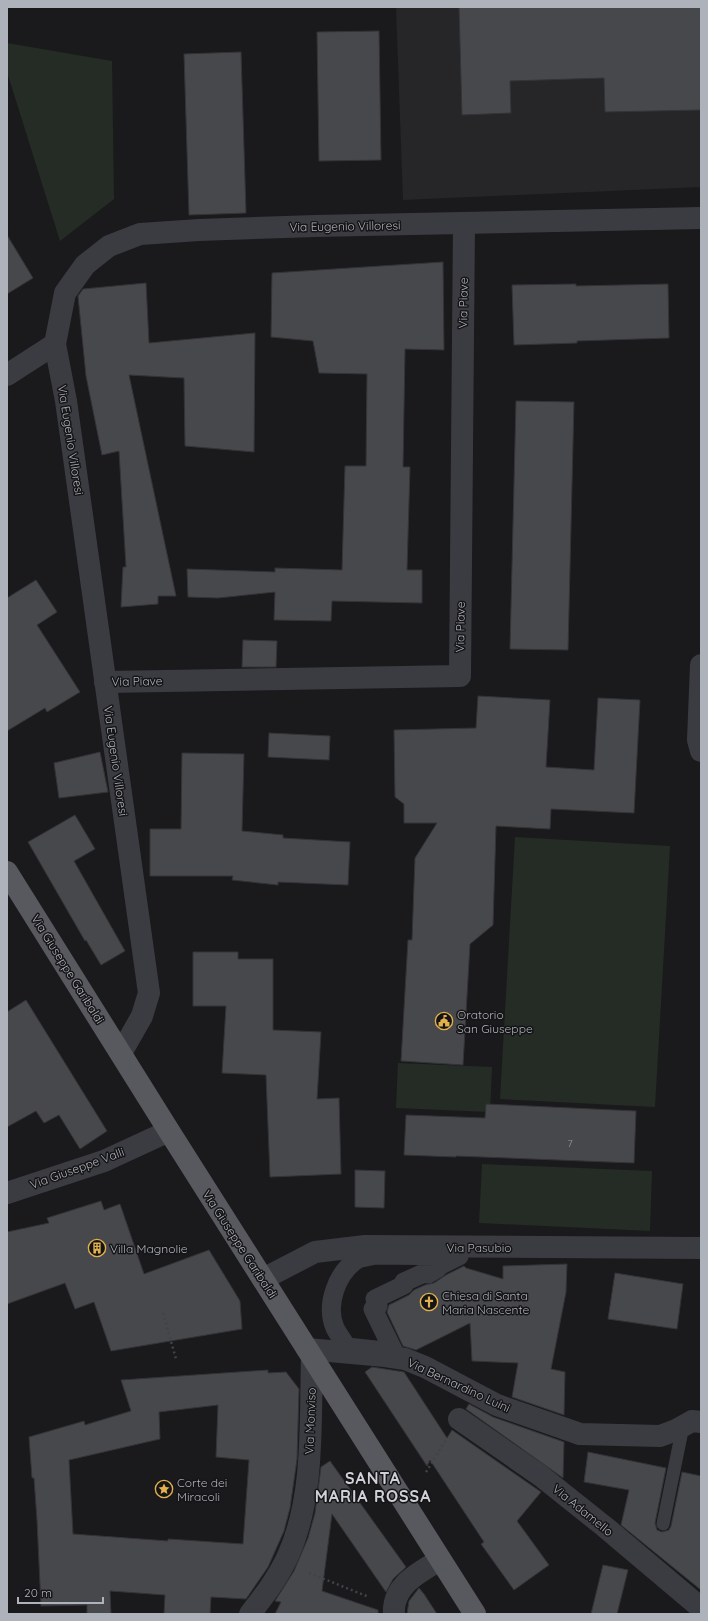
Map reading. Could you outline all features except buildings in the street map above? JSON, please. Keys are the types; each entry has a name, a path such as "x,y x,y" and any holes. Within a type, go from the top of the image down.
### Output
{"main road":[{"name":"Via Giuseppe Garibaldi","path":"7,872 475,1614"}],"street":[{"name":"Via Eugenio Villoresi","path":"121,1053 142,1016 149,993 66,401 55,344 66,293 85,265 109,246 140,234 199,230 701,218"},
{"name":"Via Piave","path":"105,682 460,676 464,223"},
{"path":"7,375 55,344"},
{"path":"701,665 698,740 701,751"},
{"name":"Via Giuseppe Valli","path":"7,1193 104,1161 169,1131"},
{"name":"Via Pasubio","path":"263,1279 315,1252 365,1246 701,1248"},
{"path":"376,1255 459,1256 439,1266 428,1274 424,1273 404,1282 404,1285 375,1299 378,1306 373,1309 394,1352 347,1347 335,1327 332,1310 335,1289 343,1272 359,1259 376,1255"},
{"name":"Via Bernardino Luini","path":"309,1353 384,1356 414,1362 497,1405 573,1432 587,1434 660,1436 692,1424"},
{"name":"Via Monviso","path":"250,1614 272,1586 284,1563 295,1537 306,1495 309,1451 309,1353"},
{"name":"Via Adamello","path":"459,1419 541,1476 605,1526 701,1608"},
{"path":"394,1611 396,1599 402,1587 414,1575 440,1560"}],"lane":[{"path":"663,1524 692,1424"}],"path":[{"path":"162,1313 176,1359"},
{"path":"284,1563 394,1611"}],"shaded area":[{"path":"396,7 701,7 701,187 403,200"},
{"path":"7,43 112,61 114,199 60,241 7,72"},
{"path":"515,837 670,846 655,1107 500,1099"},
{"path":"398,1063 492,1067 490,1112 396,1108"},
{"path":"482,1164 652,1171 650,1231 479,1223"}],"place":[{"name":"Oratorio San Giuseppe","path":"444,1021"},
{"name":"Villa Magnolie","path":"97,1248"},
{"name":"Chiesa di Santa Maria Nascente","path":"429,1302"},
{"name":"Corte dei Miracoli","path":"164,1489"}],"district":[{"name":"SANTA MARIA ROSSA","path":"373,1487"}]}
